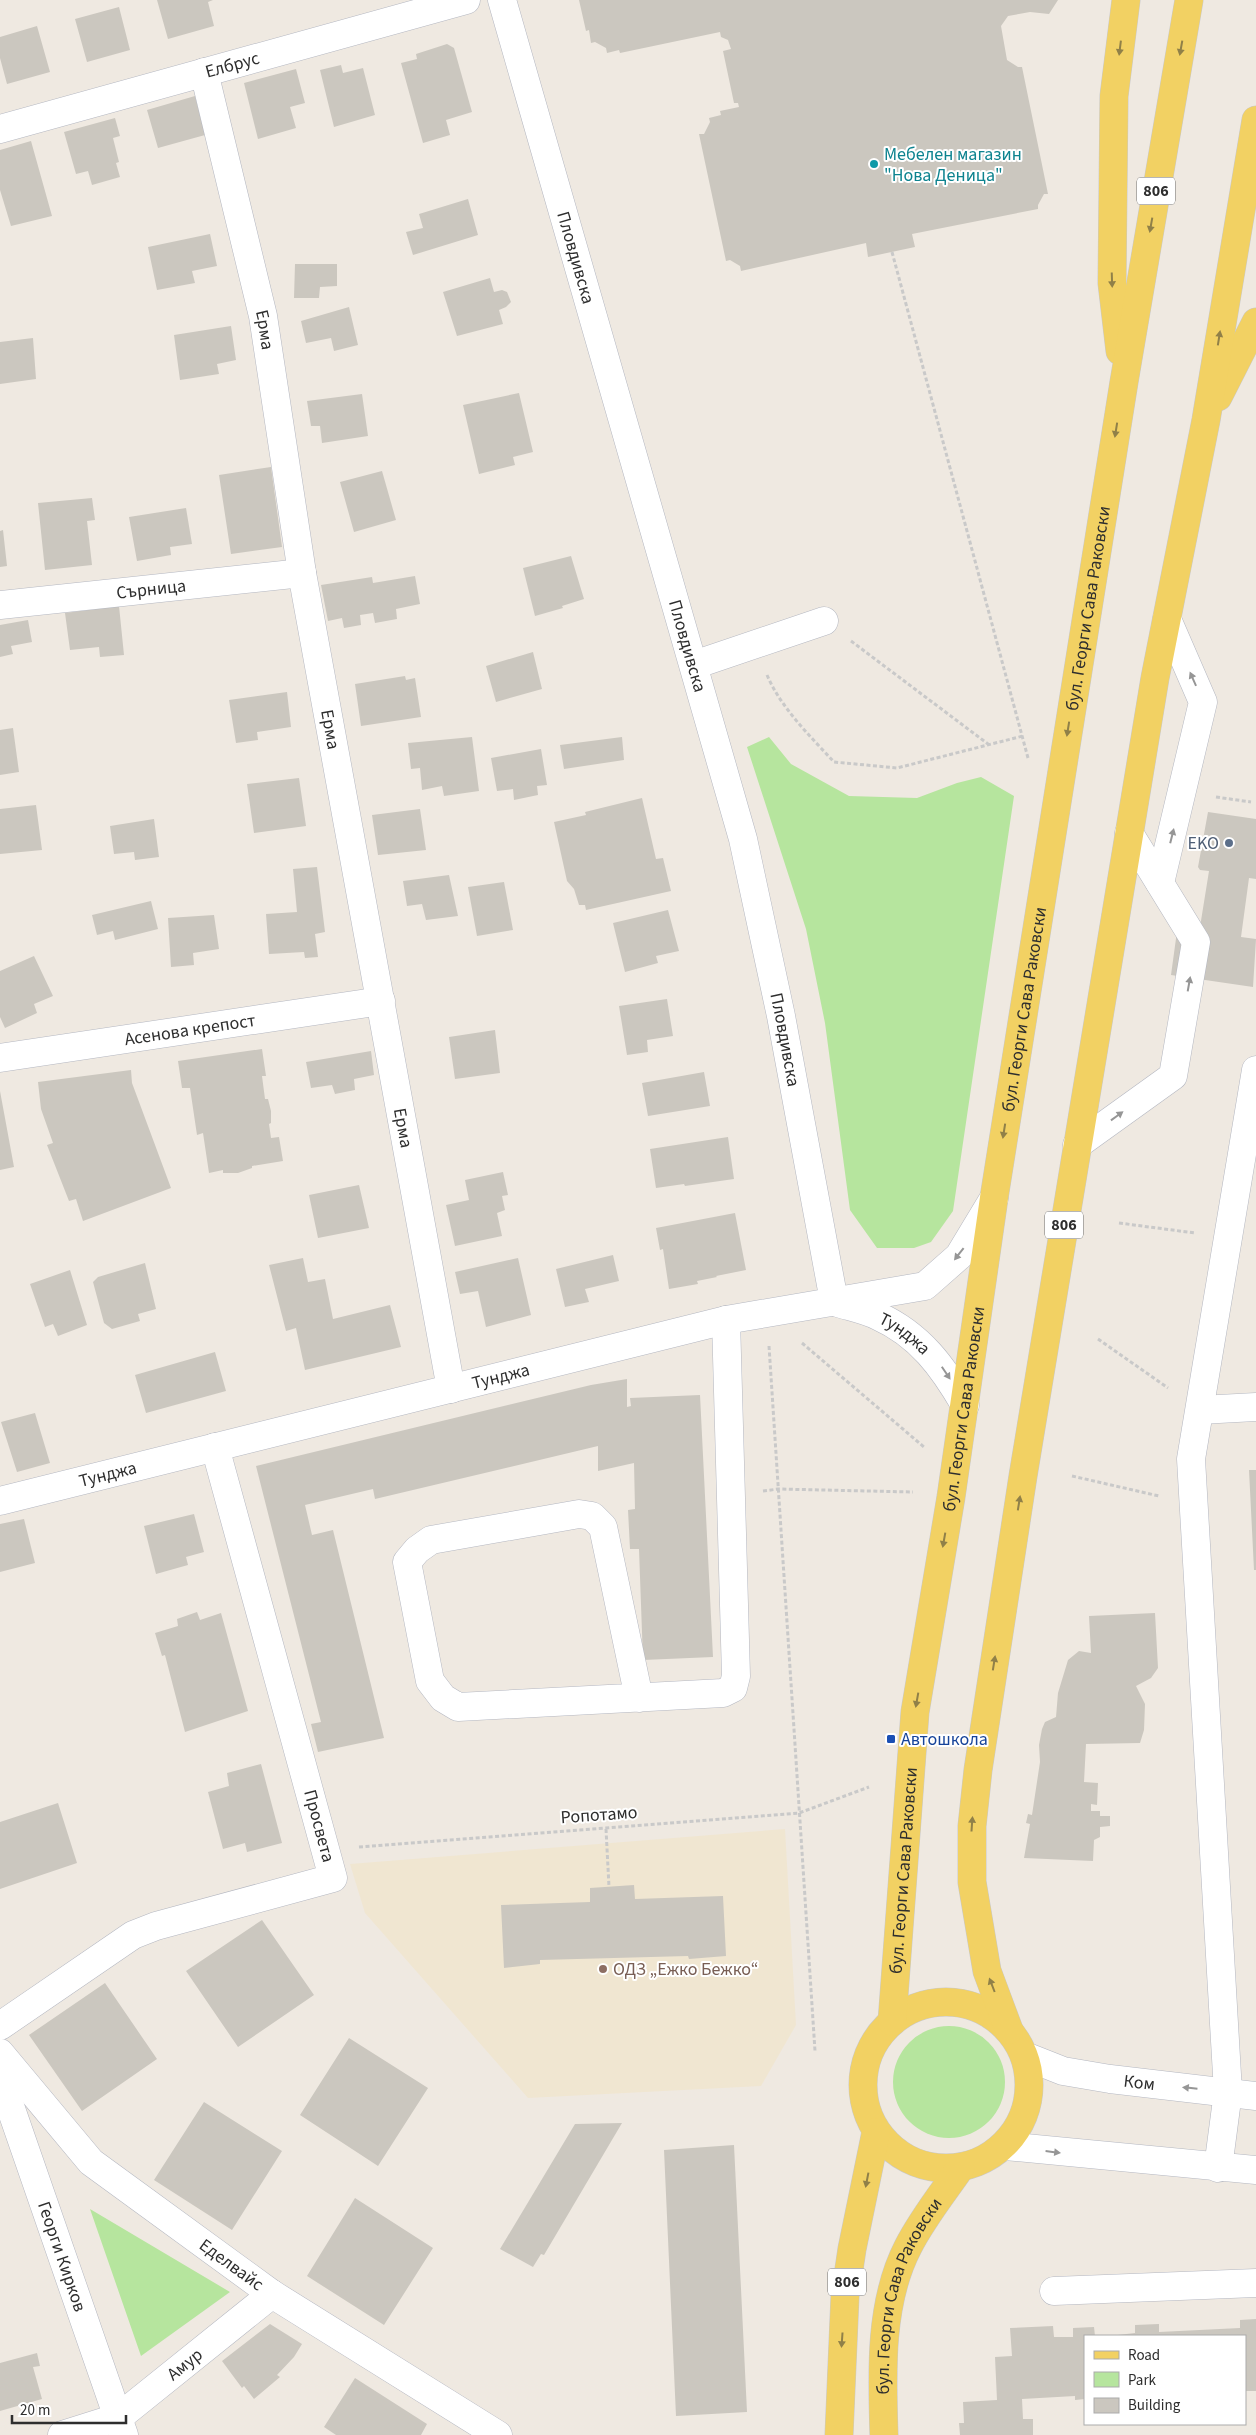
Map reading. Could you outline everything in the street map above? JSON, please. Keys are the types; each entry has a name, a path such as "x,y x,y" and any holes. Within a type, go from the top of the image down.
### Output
{"main road":[{"path":"1124,382 1112,283 1114,96 1126,0"},
{"name":"бул. Георги Сава Раковски","path":"892,2022 915,1712 965,1405 994,1198 1124,382 1189,0"},
{"name":"806","path":"1009,2030 982,2010 960,2003 935,2002 912,2009 892,2022 876,2040 866,2062 863,2086 865,2102 876,2132 891,2148 913,2162 943,2168 961,2167 978,2163 1005,2146 1018,2128 1027,2107 1030,2085 1025,2056 1009,2030 987,1971 972,1882 972,1826 1023,1476 1129,832 1166,619 1206,420 1256,120"},
{"path":"1206,420 1256,322"},
{"name":"806","path":"839,2435 845,2296 852,2249 876,2132"},
{"name":"бул. Георги Сава Раковски","path":"884,2435 885,2347 888,2313 895,2277 908,2247 961,2167"}],"street":[{"name":"Елбрус","path":"0,129 466,0"},
{"name":"Пловдивска","path":"502,0 743,839 764,929 834,1302"},
{"name":"Ерма","path":"204,72 264,316 302,573 451,1389"},
{"name":"Сърница","path":"0,605 302,573"},
{"path":"1160,883 1203,702 1166,619"},
{"path":"694,665 755,646 824,621"},
{"path":"1077,1145 1173,1076 1196,942 1129,832"},
{"name":"Асенова крепост","path":"0,1058 381,1001"},
{"path":"1218,2168 1228,2092 1191,1459 1227,1238 1250,1140 1256,1070"},
{"path":"834,1302 925,1286 959,1256 994,1198"},
{"name":"Тунджа","path":"0,1501 726,1320 834,1302 878,1315 910,1334 944,1370 965,1405"},
{"path":"640,1698 603,1527 592,1516 579,1514 431,1540 417,1550 407,1562 430,1681 443,1698 458,1706 640,1698 722,1693 733,1688 736,1676 726,1320"},
{"path":"1200,1410 1256,1408"},
{"name":"Просвета","path":"0,2026 133,1935 156,1926 333,1878 215,1447"},
{"name":"Еделвайс","path":"0,2053 91,2162 272,2294 498,2435"},
{"name":"Ком","path":"1025,2056 1063,2071 1110,2079 1256,2096"},
{"name":"Георги Кирков","path":"0,2077 121,2426"},
{"path":"1005,2146 1218,2168 1256,2170"},
{"path":"1054,2290 1256,2283"},
{"name":"Амур","path":"62,2435 121,2426 272,2294"}],"path":[{"path":"892,252 1029,762"},
{"path":"824,621 988,745"},
{"path":"755,646 773,688 806,731 834,762 897,768 1023,736"},
{"path":"1119,1223 1227,1238"},
{"path":"767,1313 930,1452"},
{"path":"767,1313 816,2051"},
{"path":"1098,1339 1200,1410"},
{"path":"1072,1476 1193,1504"},
{"path":"731,1494 778,1489 913,1492"},
{"name":"Ропотамо","path":"326,1850 800,1813 869,1787"},
{"path":"606,1828 609,1887"}],"shaded area":[{"name":"ОДЗ „Ежко Бежко“","path":"785,1829 796,2025 761,2086 528,2098 365,1913 350,1864"}],"green space":[{"path":"769,737 791,764 849,796 917,798 957,783 981,777 1014,796 953,1211 931,1242 914,1248 877,1248 850,1210 825,1023 806,929 747,747"},
{"path":"949,2026 971,2030 989,2042 1001,2060 1005,2082 1001,2104 989,2122 971,2134 949,2138 927,2134 909,2122 897,2104 893,2082 897,2060 909,2042 927,2030"},
{"path":"90,2209 230,2292 141,2356"}],"building":[{"path":"157,0 213,0 208,2 214,26 168,39"},
{"name":"Мебелен магазин \"Нова Деница\"","path":"579,0 1058,0 1049,14 1030,12 1008,16 1001,26 1007,60 1018,67 1022,67 1048,194 1044,194 1038,209 912,234 915,247 868,257 866,243 741,271 740,266 730,260 726,261 699,134 704,134 710,122 709,118 721,115 720,111 739,107 738,103 734,103 723,51 731,49 728,40 721,37 720,32 620,53 619,50 607,53 606,48 595,42 591,43 589,30 586,31"},
{"path":"119,7 130,50 87,62 75,19"},
{"path":"37,26 50,72 7,84 0,58 0,37"},
{"path":"447,44 454,48 472,112 446,120 450,135 423,143 401,63 417,59 416,54"},
{"path":"341,65 343,73 363,68 375,115 334,127 320,70"},
{"path":"296,69 305,103 290,107 296,128 258,139 244,83"},
{"path":"195,96 205,135 158,148 147,110"},
{"path":"115,118 120,136 113,138 119,162 116,163 120,177 92,185 88,171 76,174 64,132"},
{"path":"31,141 52,216 11,226 0,190 0,150"},
{"path":"468,199 478,235 413,255 406,232 423,228 419,214"},
{"path":"210,234 217,266 192,271 195,283 157,290 148,247"},
{"path":"295,264 337,264 337,286 320,287 319,298 294,298"},
{"path":"490,278 494,292 502,290 507,292 511,302 499,310 503,324 457,336 443,292"},
{"path":"349,307 358,345 334,351 331,338 306,343 301,321"},
{"path":"231,326 236,360 217,364 219,374 180,380 174,335"},
{"path":"33,338 36,379 0,384 0,342"},
{"path":"519,393 533,452 513,457 515,465 479,474 463,405"},
{"path":"362,394 368,436 322,443 320,426 311,426 307,401"},
{"path":"271,467 282,547 231,554 219,475"},
{"path":"382,471 396,520 354,532 340,482"},
{"path":"92,498 95,520 87,521 92,565 45,570 38,503"},
{"path":"186,508 192,544 170,547 171,555 137,561 129,517"},
{"path":"3,530 7,566 0,567 0,531"},
{"path":"571,556 584,599 562,606 563,608 535,616 523,568"},
{"path":"415,576 420,604 396,609 397,619 375,623 373,613 360,615 361,625 344,628 342,618 328,621 321,585 372,577 373,583"},
{"path":"119,606 124,655 100,657 99,647 70,650 65,613"},
{"path":"28,620 32,642 11,646 13,654 0,657 0,625"},
{"path":"533,652 542,689 496,702 486,666"},
{"path":"405,676 406,680 415,678 421,717 361,726 355,684"},
{"path":"287,692 291,727 257,732 258,740 236,743 229,700"},
{"path":"13,728 19,772 0,775 0,730"},
{"path":"472,737 479,791 444,796 442,786 422,790 420,768 411,769 408,743"},
{"path":"622,737 624,760 564,769 560,745"},
{"path":"541,749 547,785 537,786 538,795 514,800 513,789 497,791 491,758"},
{"path":"299,778 306,826 254,833 247,784"},
{"path":"642,798 656,859 663,858 671,891 586,910 585,905 579,905 574,889 567,881 554,822 586,815 585,812"},
{"path":"36,805 42,850 0,854 0,809"},
{"path":"420,809 426,850 378,855 372,815"},
{"path":"1208,812 1256,819 1256,879 1249,878 1241,937 1256,939 1253,987 1171,975 1178,924 1200,927 1209,871 1200,870 1198,867"},
{"path":"154,819 159,857 135,860 134,852 114,854 110,826"},
{"path":"317,867 325,932 315,934 318,957 305,958 304,952 269,954 266,914 297,912 293,869"},
{"path":"449,875 458,916 426,920 422,904 407,906 403,881"},
{"path":"504,882 513,930 477,936 468,887"},
{"path":"151,901 158,929 115,940 113,931 97,935 92,915"},
{"path":"668,910 679,951 656,956 658,963 625,972 613,923"},
{"path":"214,915 219,949 193,953 194,965 171,967 168,918"},
{"path":"34,956 53,996 34,1004 37,1013 5,1028 0,1017 0,971"},
{"path":"667,999 673,1036 647,1040 648,1052 627,1055 619,1006"},
{"path":"495,1030 500,1073 455,1079 449,1037"},
{"path":"262,1049 266,1076 262,1076 265,1099 268,1099 271,1111 271,1123 269,1124 271,1138 279,1137 283,1161 252,1166 252,1168 238,1173 223,1173 223,1170 209,1173 203,1133 197,1135 190,1088 182,1088 178,1061"},
{"path":"371,1051 374,1075 354,1079 355,1090 335,1094 332,1085 311,1088 306,1062"},
{"path":"131,1070 132,1083 171,1188 83,1221 76,1199 69,1201 47,1145 53,1143 41,1109 38,1082"},
{"path":"704,1072 710,1106 648,1116 642,1083"},
{"path":"0,1091 14,1167 0,1170"},
{"path":"728,1137 734,1179 656,1188 650,1149"},
{"path":"503,1172 508,1195 502,1196 505,1210 497,1213 502,1236 455,1246 446,1205 469,1200 465,1180"},
{"path":"359,1185 369,1228 318,1238 309,1195"},
{"path":"735,1213 746,1270 697,1281 698,1284 669,1289 663,1249 660,1250 656,1228"},
{"path":"613,1255 619,1281 585,1289 589,1302 565,1307 556,1269"},
{"path":"303,1258 308,1282 325,1279 333,1319 390,1305 401,1347 305,1370 296,1328 286,1331 269,1265"},
{"path":"518,1258 531,1315 486,1327 478,1291 460,1294 455,1272"},
{"path":"145,1263 156,1309 138,1314 140,1321 112,1329 104,1323 93,1282 98,1277"},
{"path":"70,1270 87,1325 58,1336 53,1324 45,1327 30,1284"},
{"path":"215,1352 226,1391 146,1413 135,1375"},
{"path":"627,1379 627,1407 631,1406 630,1398 700,1395 713,1657 643,1660 639,1549 630,1549 628,1510 635,1509 634,1463 598,1471 598,1446 375,1499 373,1489 305,1505 312,1535 333,1530 384,1738 318,1752 311,1724 321,1722 256,1466 591,1385"},
{"path":"35,1413 50,1463 17,1472 1,1422"},
{"path":"1249,1470 1256,1470 1256,1570 1254,1570"},
{"path":"194,1514 204,1552 186,1557 188,1565 156,1574 144,1526"},
{"path":"24,1519 35,1563 0,1572 0,1524"},
{"path":"197,1612 200,1620 221,1613 248,1711 185,1732 165,1655 162,1656 155,1633 178,1626 177,1619"},
{"path":"1155,1613 1158,1668 1151,1678 1136,1686 1145,1704 1144,1730 1140,1743 1086,1744 1084,1782 1098,1783 1097,1805 1091,1804 1091,1811 1100,1811 1100,1816 1110,1816 1110,1826 1100,1827 1100,1837 1094,1840 1093,1861 1024,1858 1030,1824 1026,1823 1028,1814 1032,1815 1040,1762 1039,1745 1042,1729 1045,1722 1056,1717 1058,1693 1068,1660 1079,1651 1091,1653 1089,1616"},
{"path":"261,1764 282,1843 247,1852 245,1843 223,1849 208,1792 229,1786 227,1773"},
{"path":"58,1803 77,1863 0,1889 0,1822"},
{"path":"634,1885 635,1899 723,1896 726,1956 689,1959 688,1956 540,1960 540,1964 504,1968 501,1905 590,1902 590,1888"},
{"path":"262,1920 314,1995 238,2047 186,1971"},
{"path":"105,1983 157,2059 82,2111 29,2035"},
{"path":"349,2038 428,2088 378,2166 300,2115"},
{"path":"204,2102 282,2151 232,2230 154,2180"},
{"path":"622,2123 544,2255 541,2254 533,2267 500,2249 575,2124"},
{"path":"734,2145 747,2412 676,2416 664,2150"},
{"path":"355,2198 433,2248 384,2325 307,2276"},
{"path":"1256,2319 1256,2391 1246,2391 1246,2335 1118,2335 1135,2333 1135,2325 1159,2324 1159,2332 1240,2328 1240,2320"},
{"path":"270,2324 302,2344 294,2357 277,2375 280,2377 254,2399 244,2386 242,2388 222,2361"},
{"path":"1053,2326 1054,2337 1073,2337 1073,2328 1094,2327 1095,2335 1084,2335 1084,2399 1075,2400 1075,2396 1022,2399 1023,2419 1033,2419 1033,2435 960,2435 959,2423 964,2423 963,2402 997,2400 995,2357 1012,2356 1010,2328"},
{"path":"37,2353 40,2366 33,2367 42,2399 0,2411 0,2363"},
{"path":"355,2378 427,2424 421,2435 336,2435 324,2427"}],"place":[{"name":"Мебелен магазин \"Нова Деница\"","path":"874,164"},
{"name":"EKO","path":"1229,843"},
{"name":"Автошкола","path":"891,1739"},
{"name":"ОДЗ „Ежко Бежко“","path":"603,1969"}]}
